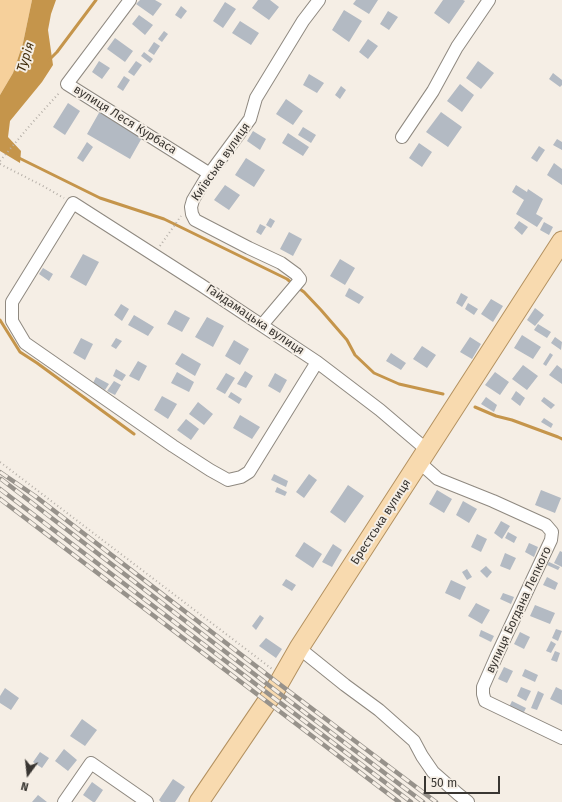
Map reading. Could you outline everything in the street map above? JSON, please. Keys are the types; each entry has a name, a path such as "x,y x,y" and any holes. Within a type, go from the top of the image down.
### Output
{"main road":[{"name":"Брестська вулиця","path":"199,802 282,677 298,648 562,240"}],"street":[{"name":"вулиця Леся Курбаса","path":"130,0 67,84 210,174"},
{"name":"Київська вулиця","path":"262,325 300,279 281,262 249,248 195,220 191,207 193,200 210,174 250,119 256,98 303,21 319,0"},
{"path":"402,137 433,91 457,47 489,0"},
{"path":"73,203 12,302 12,321 25,343 132,418 210,470 228,480 241,477 249,472 317,362"},
{"name":"Гайдамацька вулиця","path":"73,203 155,255 317,362 380,410 423,456"},
{"name":"вулиця Богдана Лепкого","path":"423,456 438,479 540,522 552,532 551,540 483,687 483,694 485,701 562,738"},
{"path":"298,648 379,710 414,741 433,772 468,802"},
{"path":"64,802 91,763 147,802"}],"path":[{"path":"0,161 67,84"},
{"path":"0,164 73,203"},
{"path":"155,255 178,220"},
{"path":"0,462 282,677"}],"shaded area":[{"path":"0,0 32,0 23,43 13,73 0,95"}],"water":[{"name":"Турія","path":"32,0 56,0 51,14 48,30 53,65 42,82 10,121 8,137 21,151 20,163 0,151 0,95 13,73 23,43"}],"building":[{"path":"140,0 155,0 162,4 153,16 136,4"},
{"path":"258,0 270,0 279,7 269,20 252,8"},
{"path":"356,0 378,0 369,14 353,4"},
{"path":"443,0 465,1 449,24 434,13"},
{"path":"225,2 236,9 223,28 213,21"},
{"path":"181,6 187,11 181,19 175,15"},
{"path":"344,10 362,21 349,42 332,30"},
{"path":"388,11 398,17 389,30 380,24"},
{"path":"139,15 153,25 145,35 132,24"},
{"path":"240,21 259,33 251,45 232,33"},
{"path":"164,31 168,34 162,42 158,39"},
{"path":"115,38 133,51 125,62 107,49"},
{"path":"368,39 378,46 368,59 359,52"},
{"path":"154,42 160,46 154,55 148,51"},
{"path":"144,52 153,59 150,63 141,56"},
{"path":"99,61 110,68 102,79 92,72"},
{"path":"136,61 142,65 134,76 128,72"},
{"path":"478,61 494,73 481,89 466,78"},
{"path":"553,73 562,80 562,85 560,87 549,79"},
{"path":"309,74 324,83 317,93 303,85"},
{"path":"124,76 130,80 123,91 117,87"},
{"path":"460,84 474,95 462,112 447,101"},
{"path":"341,86 346,90 340,99 335,95"},
{"path":"286,99 303,111 293,125 276,114"},
{"path":"68,103 80,111 65,135 53,127"},
{"path":"100,111 143,136 130,159 87,134"},
{"path":"441,112 462,127 448,147 426,132"},
{"path":"303,127 316,135 311,143 298,135"},
{"path":"253,131 266,139 260,150 247,141"},
{"path":"288,133 309,147 303,156 282,143"},
{"path":"557,139 562,142 562,150 553,145"},
{"path":"87,142 93,147 83,162 77,158"},
{"path":"419,143 432,152 422,167 409,158"},
{"path":"539,146 545,150 537,162 531,158"},
{"path":"246,158 265,170 254,187 235,175"},
{"path":"554,163 562,169 562,185 547,175"},
{"path":"225,185 240,195 229,210 214,200"},
{"path":"516,185 527,192 528,189 543,199 536,214 543,218 537,227 516,214 524,200 512,192"},
{"path":"270,218 275,221 271,228 266,225"},
{"path":"519,221 528,227 522,235 514,228"},
{"path":"544,222 553,227 549,235 540,230"},
{"path":"260,224 266,227 261,235 256,232"},
{"path":"289,232 302,239 293,256 280,249"},
{"path":"83,254 99,262 86,286 70,277"},
{"path":"340,259 355,268 345,285 330,276"},
{"path":"43,268 53,274 49,281 39,274"},
{"path":"349,288 364,297 359,304 345,296"},
{"path":"461,293 468,297 462,307 456,303"},
{"path":"491,299 503,306 493,322 481,314"},
{"path":"468,303 478,309 474,315 465,309"},
{"path":"121,304 129,309 122,321 114,315"},
{"path":"535,308 544,315 535,326 527,320"},
{"path":"175,310 190,318 182,332 167,324"},
{"path":"134,315 154,327 148,336 128,325"},
{"path":"207,317 224,326 213,347 195,337"},
{"path":"538,324 551,332 547,338 534,330"},
{"path":"522,335 541,347 533,359 514,348"},
{"path":"470,337 481,344 472,359 460,352"},
{"path":"555,337 562,342 561,350 551,343"},
{"path":"81,338 93,344 85,360 73,353"},
{"path":"116,338 122,341 116,349 111,346"},
{"path":"234,340 249,349 240,365 225,356"},
{"path":"422,346 436,355 427,368 413,359"},
{"path":"182,353 201,364 195,376 175,364"},
{"path":"391,353 406,363 401,370 386,361"},
{"path":"550,353 553,355 546,366 543,364"},
{"path":"138,361 147,366 139,381 129,376"},
{"path":"523,365 538,376 527,390 512,379"},
{"path":"557,365 562,369 562,384 549,375"},
{"path":"116,369 126,375 122,381 113,376"},
{"path":"245,371 253,376 246,388 237,384"},
{"path":"177,372 194,382 189,392 171,383"},
{"path":"495,372 509,382 500,395 485,385"},
{"path":"226,373 235,378 225,394 216,389"},
{"path":"275,373 287,380 280,393 268,386"},
{"path":"96,377 109,384 105,390 93,383"},
{"path":"114,381 121,385 115,395 107,391"},
{"path":"516,391 525,398 520,406 511,399"},
{"path":"231,392 242,399 239,404 228,397"},
{"path":"162,396 177,404 168,419 154,410"},
{"path":"486,397 497,405 494,412 481,404"},
{"path":"544,397 555,405 551,409 541,401"},
{"path":"198,402 213,414 204,425 189,414"},
{"path":"240,415 260,427 252,439 233,428"},
{"path":"544,418 553,424 551,428 541,422"},
{"path":"186,419 199,429 191,440 177,430"},
{"path":"274,474 288,481 286,487 271,480"},
{"path":"309,474 317,480 304,498 296,492"},
{"path":"348,485 364,496 345,523 330,512"},
{"path":"277,487 287,492 285,496 275,492"},
{"path":"437,490 452,499 444,513 429,504"},
{"path":"541,490 561,498 555,513 535,505"},
{"path":"463,501 477,509 469,523 456,515"},
{"path":"501,521 510,526 502,539 494,533"},
{"path":"508,532 517,537 514,543 505,538"},
{"path":"477,534 487,539 481,552 471,547"},
{"path":"304,542 322,554 313,568 295,556"},
{"path":"529,543 538,547 534,557 525,552"},
{"path":"333,544 342,550 332,567 322,562"},
{"path":"560,551 562,552 562,567 554,563"},
{"path":"505,553 516,558 510,570 500,566"},
{"path":"549,562 560,567 558,570 547,565"},
{"path":"486,566 492,572 487,578 480,571"},
{"path":"467,569 472,577 467,580 462,572"},
{"path":"547,577 558,583 555,590 543,585"},
{"path":"286,579 296,585 292,591 282,585"},
{"path":"451,580 466,587 460,600 445,593"},
{"path":"503,593 514,597 511,604 500,599"},
{"path":"476,603 490,610 482,624 468,616"},
{"path":"535,605 555,613 550,624 530,616"},
{"path":"260,615 264,618 256,630 252,626"},
{"path":"556,629 562,631 558,641 552,638"},
{"path":"481,630 494,636 491,642 479,636"},
{"path":"520,632 530,637 524,649 514,644"},
{"path":"266,638 282,649 276,658 259,646"},
{"path":"551,641 556,644 551,653 546,651"},
{"path":"555,651 560,653 557,662 551,660"},
{"path":"504,667 513,671 507,683 498,679"},
{"path":"525,669 538,675 535,682 522,676"},
{"path":"521,687 531,691 526,701 517,696"},
{"path":"556,687 562,690 562,705 550,699"},
{"path":"5,688 19,698 11,710 0,703 0,696"},
{"path":"538,691 544,694 537,710 531,708"},
{"path":"512,701 526,708 523,714 509,707"},
{"path":"82,719 97,730 85,746 70,736"},
{"path":"64,749 77,760 68,771 55,761"},
{"path":"40,752 49,758 42,768 33,762"},
{"path":"173,779 185,787 175,802 161,802 159,800"},
{"path":"92,782 103,790 95,802 83,795"},
{"path":"38,795 47,802 32,802"}],"waterway":[{"path":"49,60 57,52 96,0"},
{"path":"17,157 100,198 164,219 287,279 293,284"},
{"path":"297,287 304,292 321,310 347,340 355,355 374,373 399,384 443,394"},
{"path":"0,320 20,352 134,434"},
{"path":"475,407 562,439"}],"railway":[{"path":"0,472 35,496 278,683 436,802"},
{"path":"1,479 423,802"},
{"path":"0,489 411,802"},
{"path":"0,499 399,802"}]}
